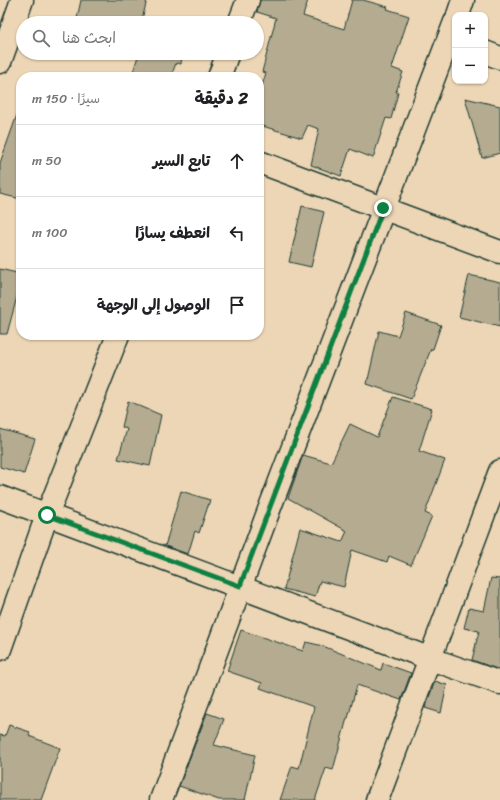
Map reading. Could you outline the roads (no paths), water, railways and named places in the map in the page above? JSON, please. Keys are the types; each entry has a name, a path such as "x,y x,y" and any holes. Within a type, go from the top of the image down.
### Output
{"street":[{"path":"16,16 22,0"},
{"path":"242,16 248,0"},
{"path":"459,12 463,0"},
{"path":"0,62 16,17"},
{"path":"161,800 383,208 452,36"},
{"path":"488,53 500,58"},
{"path":"221,72 225,60"},
{"path":"264,164 500,252"},
{"path":"0,649 47,515 116,340"},
{"path":"377,800 431,659 500,471"},
{"path":"0,497 431,659 500,683"}]}
